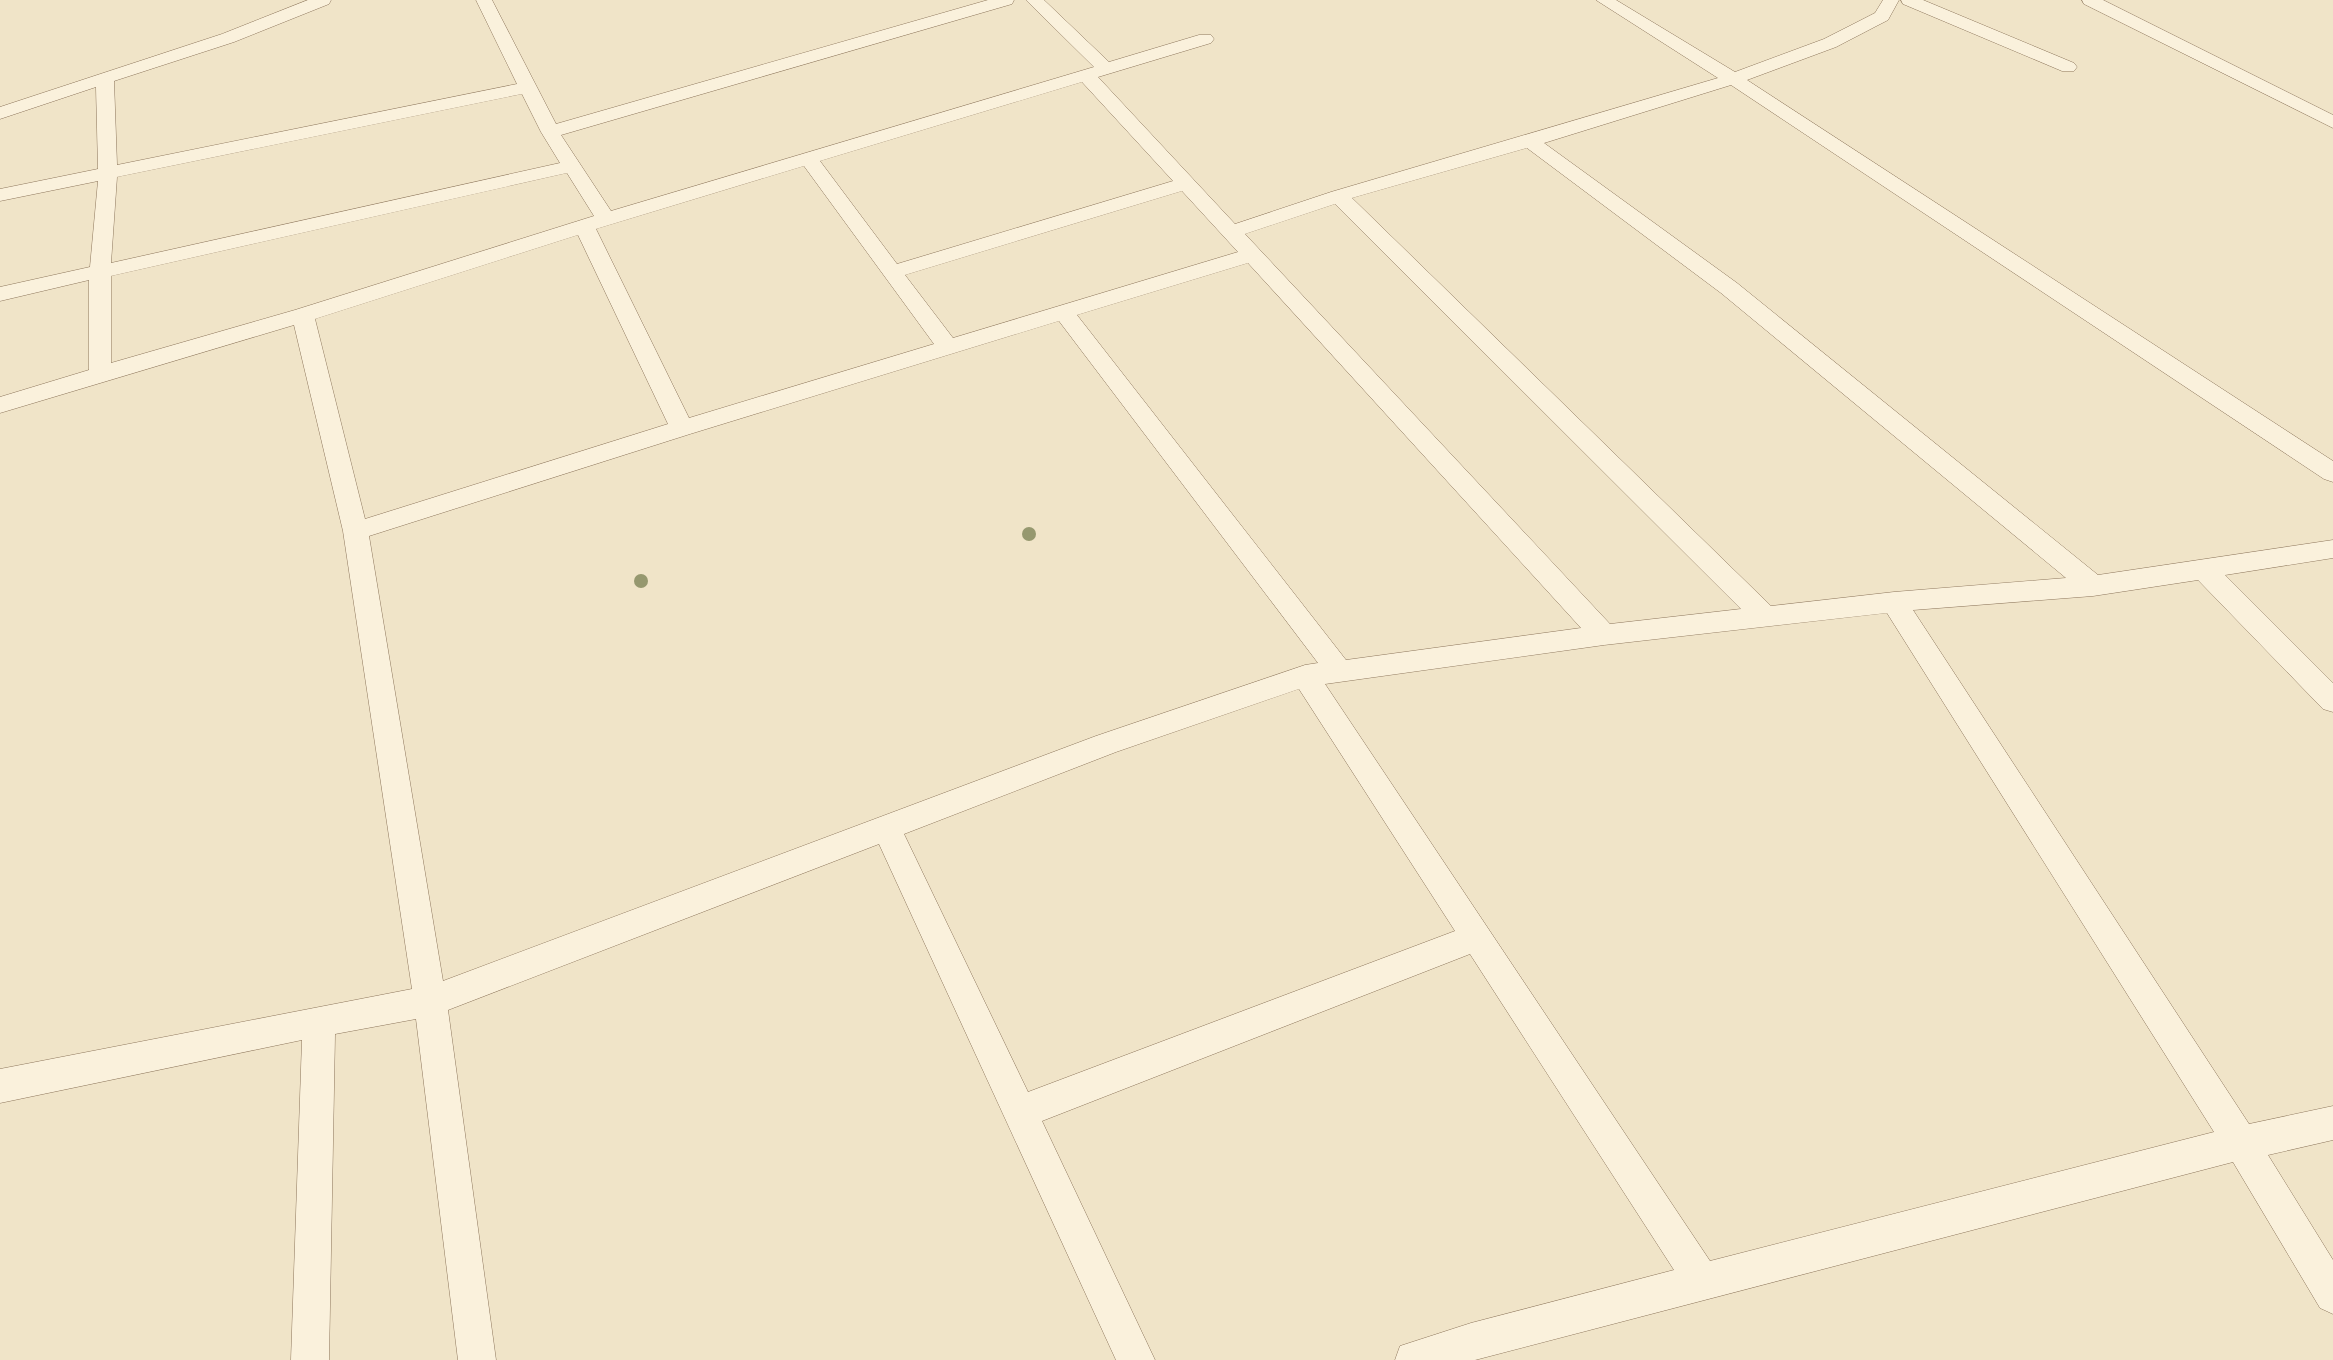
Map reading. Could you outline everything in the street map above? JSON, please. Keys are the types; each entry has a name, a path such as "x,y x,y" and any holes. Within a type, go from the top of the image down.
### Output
{"street":[{"path":"0,114 228,38 323,0"},
{"path":"484,0 550,132 606,219"},
{"path":"550,132 1006,0"},
{"path":"1034,0 1096,72 1186,183 1604,635"},
{"path":"1604,0 1734,78 2333,473"},
{"path":"1231,232 1338,196 1530,141 1734,78 1830,43 1882,16 1891,0"},
{"path":"1909,0 2068,67"},
{"path":"2090,0 2333,122"},
{"path":"0,405 304,315 606,219 1205,39"},
{"path":"100,374 100,273 108,172 105,80"},
{"path":"0,195 527,87"},
{"path":"1530,141 1730,288 1917,444 2093,586"},
{"path":"808,158 948,348"},
{"path":"0,294 572,166"},
{"path":"892,272 1186,183"},
{"path":"1338,196 1765,617"},
{"path":"584,226 682,428"},
{"path":"356,531 682,428 1252,255"},
{"path":"1064,313 1339,671"},
{"path":"304,315 356,531 430,1001 477,1360"},
{"path":"0,1086 319,1021 430,1001 1106,744 1305,676 1604,635 1894,602 2093,586 2333,549"},
{"path":"2203,569 2333,701"},
{"path":"1894,602 2241,1143 2333,1295"},
{"path":"1305,676 1702,1281"},
{"path":"886,827 1136,1360"},
{"path":"1020,1112 1477,938"},
{"path":"310,1360 319,1021"},
{"path":"1414,1360 1471,1342 1702,1281 2241,1143 2333,1123"}]}
